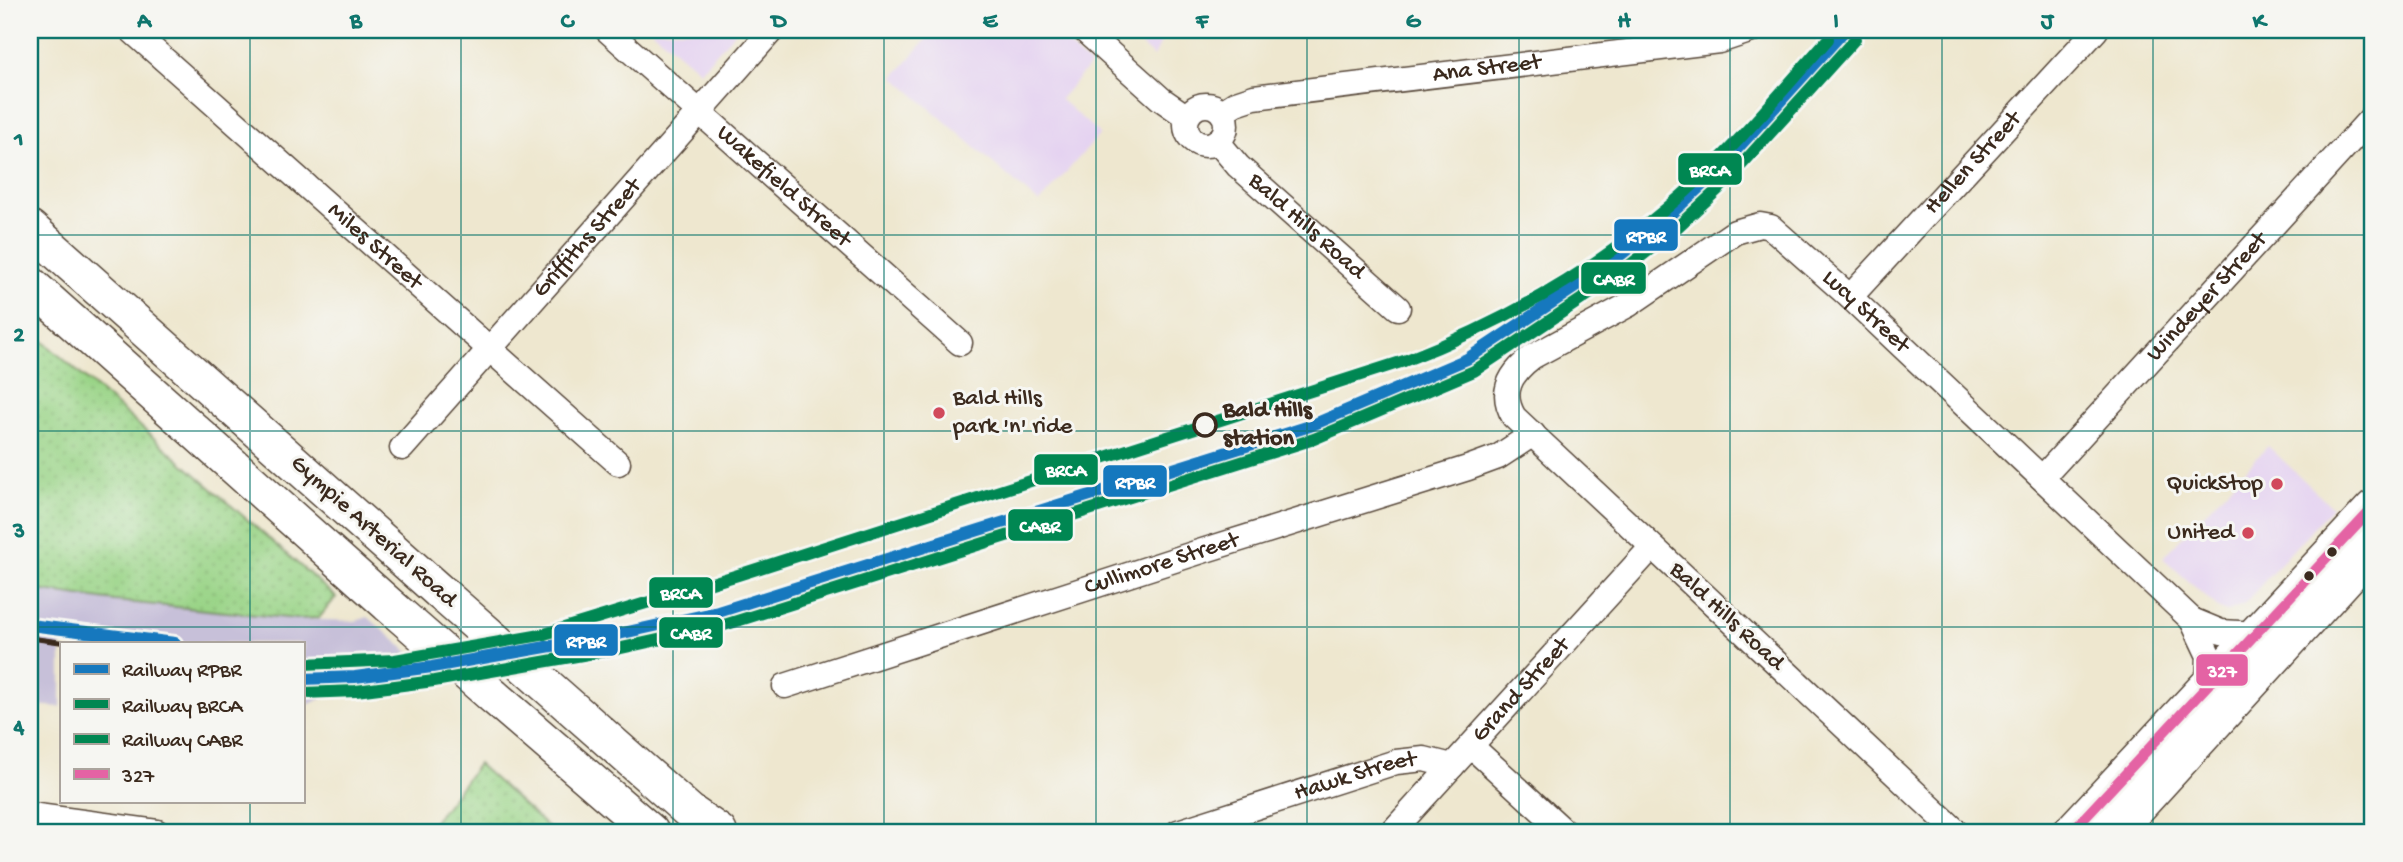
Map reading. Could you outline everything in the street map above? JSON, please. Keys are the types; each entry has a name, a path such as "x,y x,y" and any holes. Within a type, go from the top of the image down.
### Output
{"highway":[{"name":"Gympie Arterial Road","path":"30,228 440,593 690,812 719,832"},
{"name":"Gympie Arterial Road","path":"30,284 390,606 651,832"},
{"path":"2071,832 2373,508"},
{"path":"2115,832 2373,549"}],"street":[{"name":"Miles Street","path":"131,30 618,463"},
{"name":"Wakefield Street","path":"607,30 960,343"},
{"name":"Griffiths Street","path":"402,448 772,30"},
{"path":"1084,30 1161,99 1187,117"},
{"name":"Ana Street","path":"1222,112 1236,103 1254,97 1719,41 1752,30"},
{"name":"Hellen Street","path":"1850,297 2096,30"},
{"path":"1200,105 1212,105 1222,112 1226,124 1222,136 1205,145 1193,141 1186,130 1187,117 1200,105"},
{"name":"Windeyer Street","path":"2042,478 2373,116"},
{"name":"Bald Hills Road","path":"1217,141 1247,174 1398,309"},
{"name":"Lucy Street","path":"1506,394 1512,376 1532,357 1606,318 1727,236 1752,226 1766,225 1776,229 1850,297 2192,620 2221,632 2256,634"},
{"name":"Bald Hills Road","path":"1506,394 1514,417 1957,832"},
{"name":"Cullimore Street","path":"785,686 1468,468 1498,457 1533,434"},
{"name":"Grand Street","path":"1392,832 1651,547"},
{"name":"Lucy Street","path":"2192,620 2209,656 2208,688"},
{"path":"1471,746 1565,832"},
{"name":"Hawk Street","path":"1178,832 1396,762 1424,759 1452,766"},
{"path":"30,815 157,832"}],"shaded area":[{"path":"651,30 737,30 700,71"},
{"path":"927,30 1050,30 1090,65 1060,99 1100,134 1039,203 894,77 931,34"},
{"path":"1123,30 1167,30 1154,57"},
{"name":"United","path":"2268,446 2332,507 2243,605 2226,612 2218,608 2163,558"},
{"path":"30,589 115,601 297,619 356,621 368,617 435,675 339,691 304,707 304,642 60,642 60,707 30,705"}],"green space":[{"path":"30,330 336,597 319,618 297,619 115,601 30,589"},
{"path":"478,764 553,832 426,832"}],"railway":[{"path":"304,659 374,656 444,648 582,619 1359,373 1445,339 1568,275 1644,222 1720,153 1832,30"},
{"path":"30,638 60,642"}],"rail line":[{"name":"RPBR","path":"304,679 355,677 432,667 614,635 718,612 1310,426 1467,359 1604,268 1661,223 1717,171 1845,30"},
{"name":"BRCA","path":"304,664 395,660 541,635 738,575 1404,361 1446,344 1527,304 1566,281 1641,229 1676,201 1725,154 1828,39"},
{"name":"CABR","path":"304,693 356,691 434,681 617,649 721,626 1314,439 1474,371 1612,279 1671,233 1727,181 1855,39"},
{"name":"RPBR","path":"30,625 167,642"}],"transit line":[{"name":"327","path":"2071,832 2373,508"}],"place":[{"name":"Bald Hills park 'n' ride","path":"939,413"},
{"name":"Bald Hills station","path":"1205,425"},
{"name":"QuickStop","path":"2277,484"},
{"name":"United","path":"2248,533"}]}
